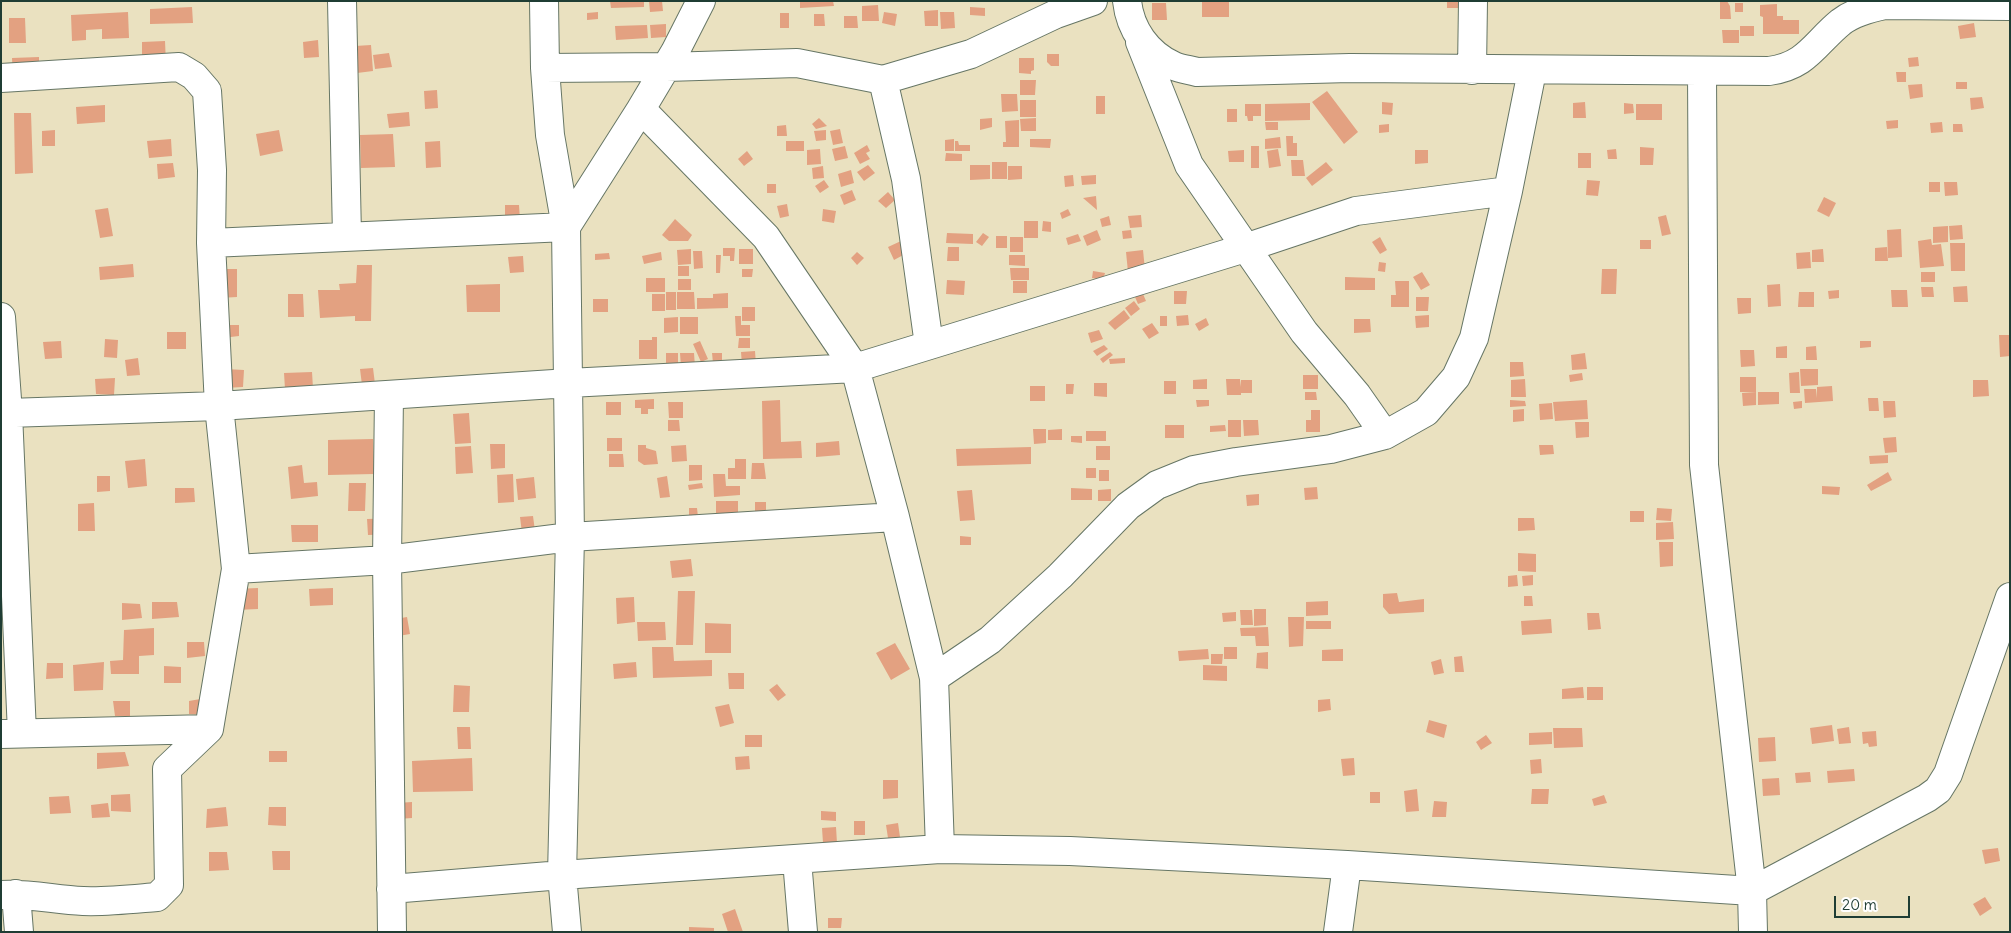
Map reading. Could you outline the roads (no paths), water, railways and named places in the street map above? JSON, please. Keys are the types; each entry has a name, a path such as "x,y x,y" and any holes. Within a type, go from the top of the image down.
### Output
{"street":[{"path":"342,1 348,236"},
{"path":"544,1 545,68 550,135 566,227 570,537 562,875 567,932"},
{"path":"566,227 641,109 701,1"},
{"path":"545,68 666,67 796,62 883,80 971,54 1056,14 1093,1"},
{"path":"1127,1 1128,14 1189,164 1304,332 1357,394 1384,435"},
{"path":"1472,70 1473,1"},
{"path":"1138,36 1154,54 1174,66 1197,72 1350,68 1769,72 1792,66 1812,52 1856,7 1870,8 1885,5 2009,8"},
{"path":"1,78 179,67 194,76 207,91 212,170 211,243 219,406 236,569 209,729 167,769 169,885 157,897 85,902 9,894 19,932"},
{"path":"934,678 990,640 1060,576 1128,506 1158,485 1194,470 1236,462 1331,449 1384,435 1426,412 1456,377 1474,338 1508,191 1532,71"},
{"path":"1702,72 1704,465 1752,891 1753,932"},
{"path":"883,80 906,178 929,345"},
{"path":"641,109 766,237 855,368 895,517 934,678 940,849"},
{"path":"4,412 219,406 569,383 855,368 1245,248 1356,211 1508,191"},
{"path":"211,243 566,227"},
{"path":"1,317 12,734 209,729"},
{"path":"390,395 387,560 392,932"},
{"path":"236,569 387,560 570,537 895,517"},
{"path":"391,889 562,875 940,849 1070,852 1347,865 1752,891 1927,798 1938,790 1948,774 2010,597"},
{"path":"796,860 803,932"},
{"path":"1338,932 1347,865"}]}
